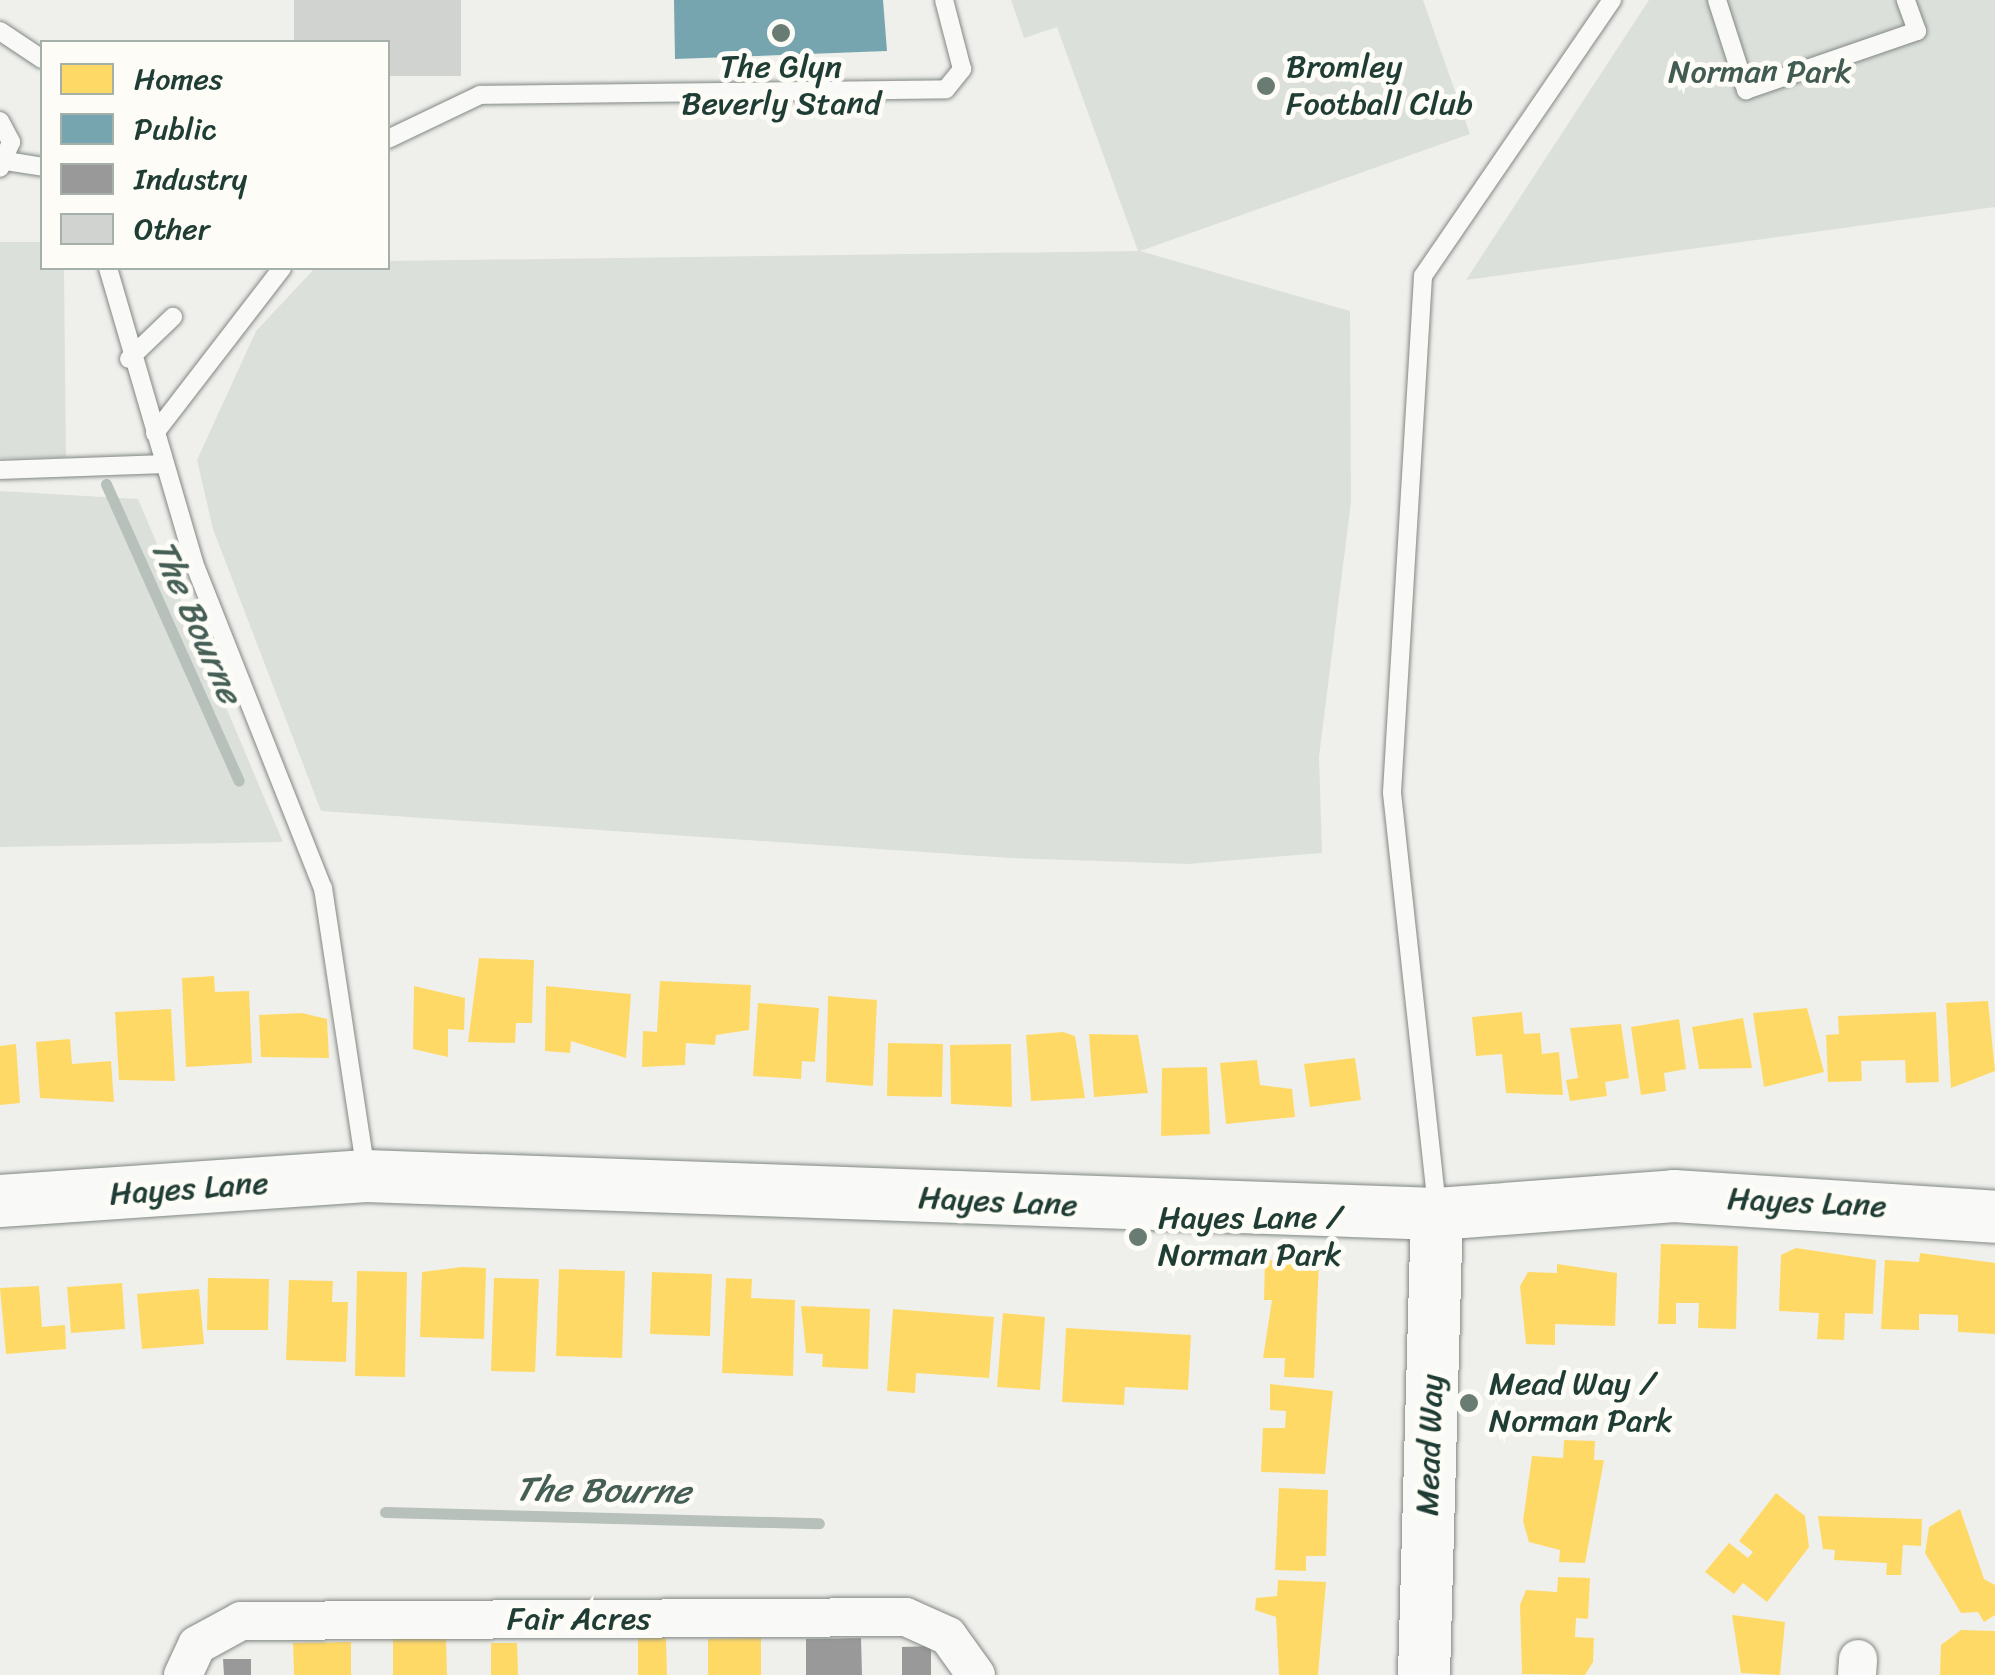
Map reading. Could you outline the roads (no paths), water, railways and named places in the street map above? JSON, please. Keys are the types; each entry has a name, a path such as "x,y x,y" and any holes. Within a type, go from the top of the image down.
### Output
{"main road":[{"name":"Hayes Lane","path":"0,1202 366,1176 1437,1214 1674,1196 1995,1217"},
{"name":"Mead Way","path":"1424,1675 1437,1214"}],"street":[{"name":"Fair Acres","path":"183,1675 197,1645 241,1620 906,1617 948,1636 976,1675"}],"lane":[{"path":"390,137 480,95 946,89 962,69 944,0"},
{"path":"1437,1214 1392,792 1423,276 1612,0"},
{"path":"1718,0 1746,90 1917,31 1906,0"},
{"path":"0,31 40,58"},
{"path":"0,121 11,142 3,164 40,167"},
{"path":"108,270 129,360 194,563 322,888 366,1176"},
{"path":"155,434 280,270"},
{"path":"129,360 173,317"},
{"path":"0,470 164,464"}],"waterway":[{"name":"The Bourne","path":"106,484 239,781"},
{"name":"The Bourne","path":"385,1512 819,1523"}],"place":[{"name":"The Glyn Beverly Stand","path":"781,33"},
{"name":"Bromley Football Club","path":"1266,86"},
{"name":"Hayes Lane / Norman Park","path":"1138,1237"},
{"name":"Mead Way / Norman Park","path":"1469,1403"}],"park label":[{"name":"Norman Park","path":"1760,72"}]}
